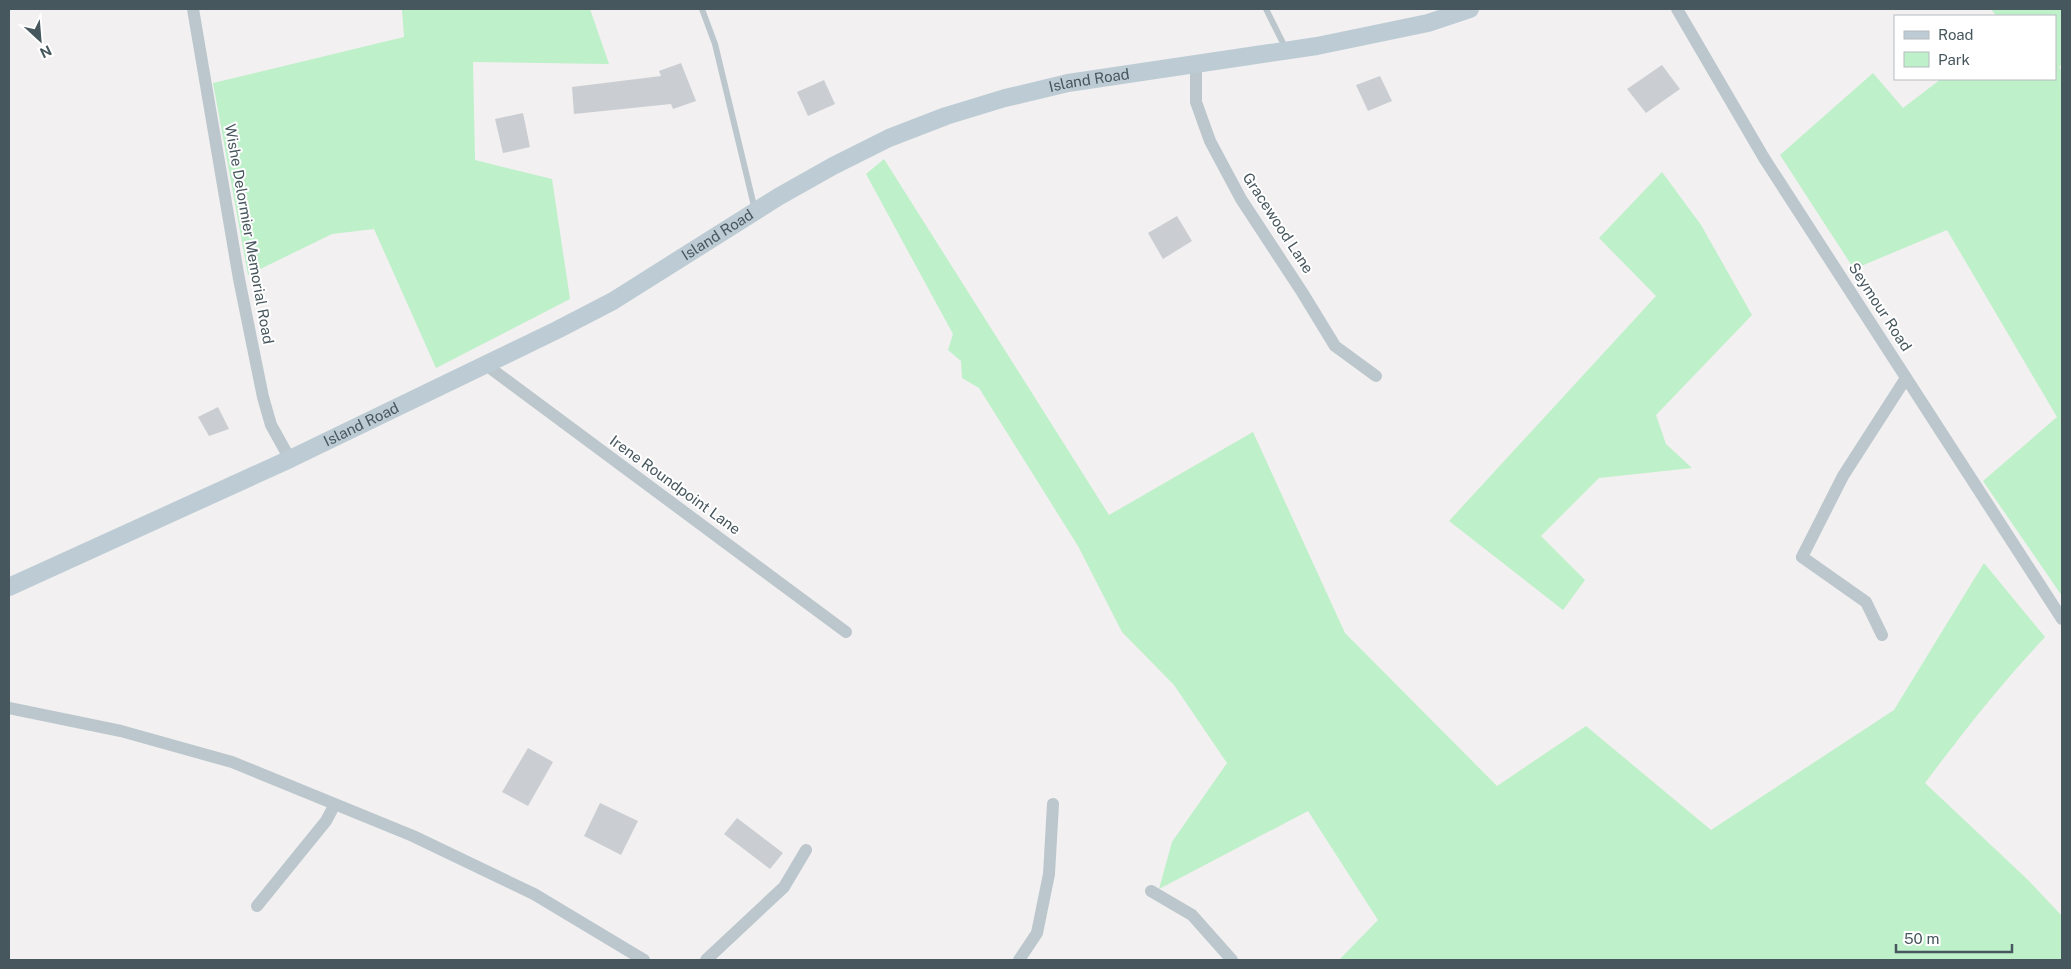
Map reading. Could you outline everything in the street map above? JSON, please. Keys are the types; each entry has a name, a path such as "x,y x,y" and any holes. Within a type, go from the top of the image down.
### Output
{"street":[{"name":"Wishe Delormier Memorial Road","path":"193,9 241,288 263,397 271,425 290,459"},
{"name":"Island Road","path":"9,588 290,459 486,365 613,301 755,212 833,166 890,138 946,116 1005,98 1068,83 1317,46 1428,23 1470,9"},
{"name":"Seymour Road","path":"1677,9 1764,158 2062,619"},
{"name":"Gracewood Lane","path":"1196,65 1196,102 1210,142 1240,199 1302,292 1335,346 1376,376"},
{"name":"Irene Roundpoint Lane","path":"486,365 846,632"},
{"path":"1882,635 1866,602 1802,557 1843,476 1906,378"},
{"path":"9,708 121,731 232,762 413,836 534,894 644,960"},
{"path":"257,906 326,821 335,804"},
{"path":"1020,960 1038,934 1049,874 1053,804"},
{"path":"706,960 784,887 806,850"},
{"path":"1151,891 1192,915 1232,960"}],"lane":[{"path":"702,9 715,44 755,212"},
{"path":"1266,9 1286,50"}],"green space":[{"path":"402,9 590,9 609,64 473,62 475,160 552,179 570,299 436,368 374,229 332,234 248,275 213,83 404,37"},
{"path":"1991,9 2062,9 2062,64 2059,67 2062,71 2062,596 1983,481 2057,417 1947,230 1854,269 1780,155 1873,73 1903,108 1940,80 2056,80 2056,15 1995,15"},
{"path":"884,159 1109,515 1253,432 1345,633 1497,786 1586,726 1711,830 1894,710 1984,563 2045,637 1983,708 1925,783 2028,880 2062,916 2062,960 1339,960 1378,920 1308,811 1159,889 1172,842 1227,763 1174,685 1122,632 1078,546 979,388 962,378 961,361 948,350 953,334 866,174"},
{"path":"1662,172 1701,225 1752,315 1656,415 1666,444 1692,468 1599,478 1541,536 1585,580 1563,610 1449,521 1656,296 1599,238"}],"building":[{"path":"681,63 696,101 673,109 671,104 574,114 572,87 661,76 659,71"},
{"path":"1662,65 1680,89 1646,113 1627,89"},
{"path":"1380,76 1392,101 1368,111 1356,85"},
{"path":"824,80 835,104 808,116 797,92"},
{"path":"523,113 530,147 503,153 495,119"},
{"path":"1177,216 1192,241 1163,259 1148,233"},
{"path":"218,407 229,429 209,436 198,417"},
{"path":"528,748 553,762 528,806 502,792"},
{"path":"600,803 638,821 621,855 584,836"},
{"path":"737,818 783,853 770,869 724,834"}]}
